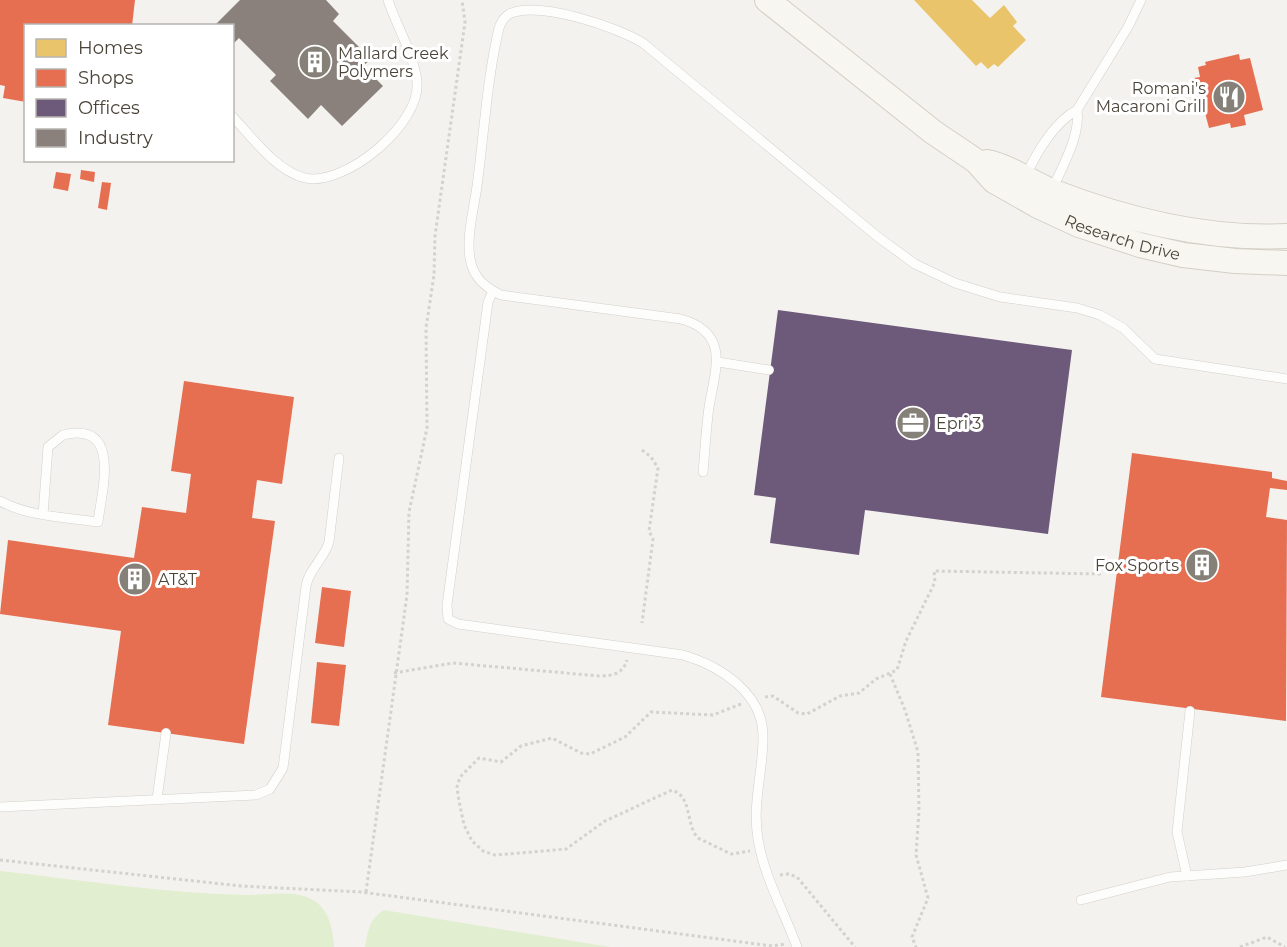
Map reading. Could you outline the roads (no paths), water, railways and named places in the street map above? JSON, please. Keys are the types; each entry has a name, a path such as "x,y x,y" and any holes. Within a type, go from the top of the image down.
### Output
{"street":[{"name":"Research Drive","path":"767,0 933,132 976,161 988,176 1022,187 1048,200 1079,225 1130,242 1183,255 1235,261 1287,262"},
{"name":"Research Drive","path":"1048,200 1185,230 1236,235 1287,236"}],"lane":[{"path":"234,118 278,162 305,178 333,174 369,156 403,125 417,94 416,73 388,0"},
{"path":"1048,200 1074,135 1077,110 1128,27 1141,0"},
{"path":"703,472 718,354 711,340 699,327 685,320 508,296 493,291 477,278 471,264 472,228 500,27 504,18 515,7 540,5 600,22 643,43 898,253 938,275 1000,297 1077,308 1100,315 1123,328 1155,359 1287,379"},
{"path":"1022,187 1046,142 1069,115 1077,110"},
{"path":"493,291 486,313 447,605 448,619 458,624 676,653 708,663 733,679 752,701 761,722 764,737 756,803 758,838 766,871 797,947"},
{"path":"718,362 769,370"},
{"path":"0,501 14,508 43,514 98,522 105,456 100,445 88,435 63,435 48,447 43,514"},
{"path":"0,807 256,795 270,789 281,776 307,578 326,553 329,542 339,458"},
{"path":"1187,876 1177,832 1190,711"},
{"path":"158,799 166,733"},
{"path":"1080,900 1156,879 1245,872 1287,865"}],"place":[{"name":"Mallard Creek Polymers","path":"315,62"},
{"name":"Romani's Macaroni Grill","path":"1229,97"},
{"name":"Epri 3","path":"913,423"},
{"name":"Fox Sports","path":"1202,565"},
{"name":"AT&T","path":"135,579"}]}
